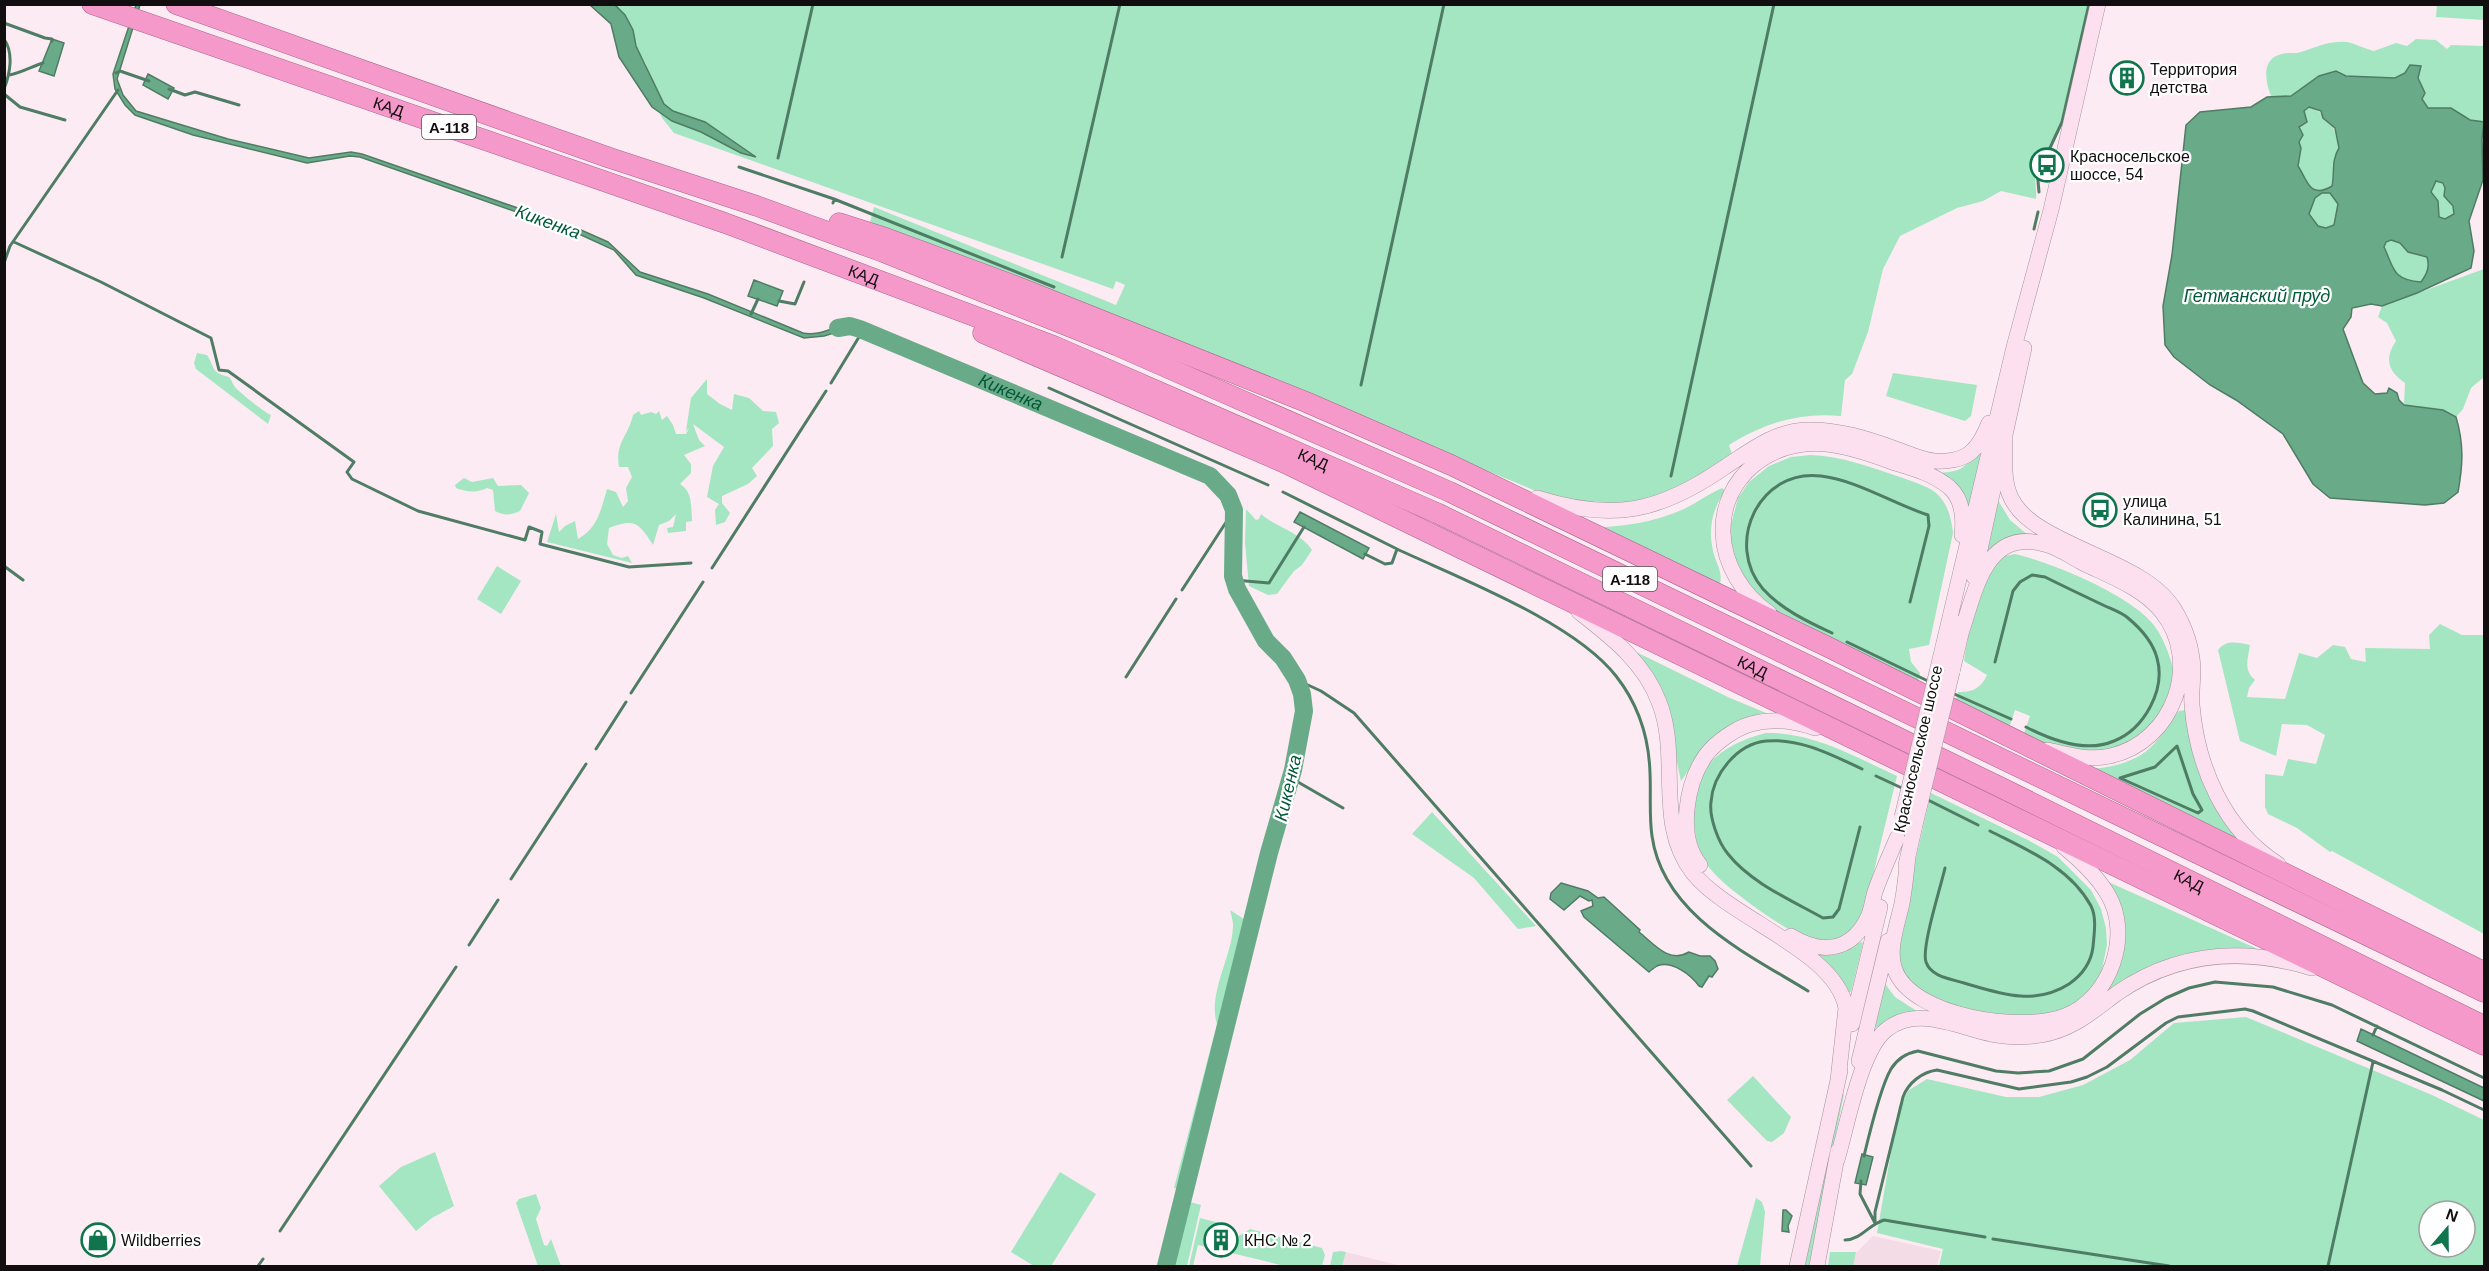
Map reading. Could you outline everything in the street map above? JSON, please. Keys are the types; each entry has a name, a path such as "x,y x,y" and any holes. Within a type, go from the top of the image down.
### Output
{"highway":[{"name":"КАД","path":"92,4 703,215 1054,346 1437,513 2484,1026"},
{"name":"КАД","path":"179,6 620,161 757,206 883,252 1118,346 1450,492 2484,992"},
{"path":"757,206 819,217 886,238 1018,287 1306,402 1494,485 1824,645 2484,972"},
{"path":"839,265 942,315 1285,463 2484,1045"}],"main road":[{"name":"Красносельское шоссе","path":"1817,1266 1840,1134 1908,857 1909,821 1943,647 2014,347 2045,233 2098,4"},
{"name":"Красносельское шоссе","path":"1797,1266 1838,1080 1897,838 1909,821 1956,656 2005,439 2040,269 2045,233"},
{"path":"1494,485 1563,507 1603,512 1628,511 1692,489 1760,443 1782,434 1806,430 1837,432 1934,461 1951,461 1969,454 1982,440 2014,347"},
{"path":"2005,439 2005,474 2009,495 2018,509 2052,534 2147,582 2172,606 2183,625 2190,645 2193,668 2193,711 2204,767 2226,812 2269,858 2350,907"},
{"path":"1824,645 1759,606 1736,578 1726,559 1722,527 1725,505 1743,474 1757,461 1776,452 1794,445 1825,444 1848,448 1934,477 1951,489 1959,500 1964,518 1958,586"},
{"path":"1962,630 1984,567 2007,545 2024,541 2045,544 2124,583 2151,601 2163,614 2175,635 2181,661 2179,688 2172,709 2163,723 2145,739 2112,756 2089,758 2031,747"},
{"path":"1545,588 1578,611 1625,650 1644,673 1659,701 1666,726 1674,835 1693,873 1731,906 1810,959 1838,984 1844,996 1846,1008 1838,1080"},
{"path":"1880,751 1796,722 1751,724 1728,736 1706,755 1694,780 1686,814 1688,834 1693,856 1722,890 1801,942 1821,949 1836,947 1847,941 1867,919 1875,890 1897,838"},
{"path":"1908,857 1894,940 1893,965 1900,980 1914,995 1928,1003 1953,1011 1994,1021 2020,1023 2046,1021 2066,1016 2094,995 2109,973 2117,945 2117,916 2108,894 2090,870 2045,832"},
{"path":"1837,1160 1867,1057 1886,1030 1899,1022 1928,1018 1993,1034 2018,1037 2053,1033 2070,1027 2089,1016 2116,994 2143,978 2184,961 2211,956 2274,959 2352,980"}],"shaded area":[{"path":"2437,4 2484,5 2484,20 2436,17"},
{"path":"609,5 2092,5 2066,114 2060,122 2051,145 2035,169 2036,199 2001,191 1983,201 1957,208 1900,236 1883,269 1868,332 1852,374 1845,380 1841,416 1811,416 1769,425 1729,445 1732,454 1691,480 1649,498 1604,505 1580,503 1543,494 870,222 874,207 1116,305 1125,285 1116,281 1113,289 674,133 662,118 651,90 646,64 636,46 635,39"},
{"path":"2416,39 2436,40 2447,49 2451,45 2484,46 2484,122 2470,120 2451,108 2429,108 2422,99 2425,93 2418,78 2420,66 2395,78 2346,76 2335,71 2319,76 2291,96 2279,98 2271,96 2266,71 2275,56 2299,53 2335,42 2350,43 2374,51 2396,43 2407,46"},
{"path":"2309,107 2322,114 2330,122 2339,148 2335,157 2331,186 2318,191 2310,186 2298,167 2301,148 2299,127 2305,118 2304,111"},
{"path":"2435,181 2443,183 2444,196 2453,206 2454,214 2445,219 2439,217 2431,192"},
{"path":"2322,193 2330,193 2338,204 2334,225 2326,228 2318,226 2309,214 2315,198"},
{"path":"2391,240 2400,243 2408,252 2427,257 2427,270 2421,282 2405,280 2392,269 2385,252 2386,242"},
{"path":"2484,269 2484,377 2471,388 2463,409 2456,417 2443,410 2404,405 2405,383 2395,374 2389,359 2396,341 2387,323 2378,317 2382,306"},
{"path":"197,353 207,355 216,372 229,377 239,391 271,415 268,424 196,369 194,363"},
{"path":"1893,373 1977,385 1971,416 1965,421 1886,396"},
{"path":"707,379 707,394 720,404 732,410 734,394 749,398 763,411 776,412 779,423 772,429 773,446 752,468 757,476 748,484 722,496 722,503 730,513 725,522 716,525 715,510 719,504 707,497 713,466 724,447 693,424 699,440 705,446 684,455 691,464 691,473 680,484 687,491 691,505 692,521 686,522 686,531 668,533 667,528 673,527 676,514 669,521 659,525 653,545 636,524 625,523 609,528 607,544 613,555 622,558 628,556 632,563 547,542 556,514 559,532 575,521 578,539 585,535 598,517 607,489 616,492 623,507 628,501 626,488 632,477 628,467 619,467 618,458 620,445 633,415 639,411 641,415 651,412 656,414 659,411 662,420 667,416 676,434 686,434 689,428 686,431 691,398"},
{"path":"1984,453 1968,513 1939,473 1958,470"},
{"path":"1810,455 1833,457 1856,463 1927,487 1939,496 1946,506 1953,533 1929,645 1909,649 1911,662 1920,673 1917,686 1800,628 1763,603 1734,565 1728,536 1738,498 1749,482 1769,466 1791,457"},
{"path":"464,478 472,482 493,478 498,486 521,485 529,493 520,511 502,514 495,511 493,490 487,488 472,491 456,488 455,485"},
{"path":"1722,488 1725,491 1716,506 1711,531 1720,584 1586,528 1624,525 1660,518 1684,509"},
{"path":"1996,497 2010,520 2029,536 2005,539 1982,556"},
{"path":"1246,509 1256,520 1261,514 1301,538 1312,550 1277,594 1268,595 1249,586 1245,543"},
{"path":"2015,554 2071,573 2114,594 2133,606 2158,631 2172,663 2173,686 2162,712 2143,734 2131,743 2108,753 2064,750 2023,736 2030,716 2015,710 2009,728 1955,703 1958,692 1975,689 1987,675 1964,661 1969,634 1976,607 1993,569 2000,557"},
{"path":"497,566 521,581 501,614 477,599"},
{"path":"2440,624 2462,635 2484,635 2484,934 2332,851 2330,852 2297,828 2268,814 2265,807 2265,774 2283,776 2288,759 2316,764 2325,735 2307,725 2282,724 2276,756 2240,741 2218,650 2229,643 2250,645 2248,668 2255,680 2249,688 2247,697 2285,699 2299,653 2317,658 2333,645 2345,647 2351,659 2366,662 2365,648 2430,649 2429,635"},
{"path":"1628,648 1730,698 1771,715 1693,764 1681,781 1672,739"},
{"path":"2185,710 2196,764 2205,788 2243,844 2082,769 2120,764 2138,757 2157,741 2179,711"},
{"path":"1766,733 1817,741 1897,776 1864,912 1851,932 1830,943 1810,939 1793,931 1752,905 1725,884 1708,866 1696,841 1694,797 1699,779 1705,769 1722,752 1732,746"},
{"path":"1286,781 1291,783 1291,789 1270,858 1197,1156 1186,1195 1180,1199 1183,1189 1174,1188 1217,1024 1215,1000 1232,937 1233,923 1230,910 1247,921 1236,978"},
{"path":"1931,793 2058,857 2091,890 2101,909 2106,928 2107,945 2102,969 2093,988 2064,1012 2022,1021 1969,1011 1917,992 1899,967 1897,940"},
{"path":"1432,812 1536,926 1518,929 1474,878 1412,834"},
{"path":"2104,880 2271,955 2208,953 2111,991 2108,990 2116,962"},
{"path":"1863,943 1851,992 1847,992 1816,955 1834,955"},
{"path":"1883,981 1895,997 1920,1013 1892,1018 1875,1028"},
{"path":"2246,1017 2432,1095 2484,1120 2484,1266 1939,1266 1943,1249 1877,1233 1899,1106 1909,1090 1927,1079 2006,1097 2039,1097 2083,1085 2130,1060 2174,1023"},
{"path":"1753,1076 1791,1117 1784,1133 1772,1142 1767,1141 1727,1100"},
{"path":"1841,1094 1844,1094 1809,1266 1804,1266"},
{"path":"435,1152 454,1206 432,1218 416,1231 379,1186 401,1167"},
{"path":"1060,1172 1096,1194 1051,1266 1034,1266 1011,1252"},
{"path":"536,1194 541,1208 536,1219 544,1245 547,1246 551,1239 561,1266 538,1266 516,1203 519,1199"},
{"path":"1756,1198 1762,1202 1765,1212 1760,1266 1737,1266"},
{"path":"1186,1201 1201,1205 1187,1266 1168,1266"},
{"path":"1200,1218 1227,1225 1212,1237 1217,1249 1250,1229 1322,1248 1325,1255 1322,1266 1285,1266 1198,1245 1193,1266 1189,1266"},
{"path":"1873,1236 1941,1251 1937,1266 1852,1266 1855,1254"},
{"path":"1333,1252 1346,1252 1342,1266 1330,1266"},
{"path":"1346,1252 1401,1266 1342,1266"},
{"path":"1830,1252 1856,1252 1853,1266 1828,1266"}],"water":[{"path":"136,5 140,5 117,79 123,95 136,111 228,139 309,158 351,152 362,154 581,230 608,242 640,272 708,294 803,333 819,333 847,325 860,329 850,328 824,336 804,338 704,298 636,275 614,250 579,234 360,157 350,156 307,163 193,135 135,115 125,105 115,89 113,74"},
{"path":"590,5 615,5 625,15 633,30 636,46 664,104 673,111 705,122 756,157 741,153 701,132 672,121 652,107 619,57 611,24"},
{"path":"52,39 64,43 54,76 39,71"},
{"name":"Гетманский пруд","path":"2410,65 2421,66 2418,78 2425,93 2422,99 2428,108 2451,108 2470,120 2484,122 2483,180 2469,221 2474,251 2471,268 2382,306 2371,304 2352,308 2351,317 2343,329 2363,383 2375,394 2387,393 2389,388 2397,393 2404,405 2443,410 2456,417 2462,454 2458,492 2444,503 2425,505 2330,498 2313,484 2283,434 2236,400 2210,385 2174,357 2165,345 2163,306 2172,255 2186,125 2200,112 2251,107 2267,97 2291,96 2319,76 2336,71 2346,76 2395,78 2405,73","holes":["2309,107 2321,111 2323,118 2335,128 2339,148 2334,162 2332,186 2324,190 2318,191 2310,186 2298,166 2301,148 2299,142 2303,135 2299,127 2307,122 2304,111","2436,181 2443,183 2444,196 2453,206 2454,214 2445,219 2439,217 2438,201 2431,192","2322,193 2330,193 2338,204 2334,225 2326,228 2318,226 2309,214 2315,198","2391,240 2400,243 2408,252 2427,257 2427,270 2421,282 2404,279 2395,272 2384,247 2386,242"]},
{"path":"148,74 174,88 168,99 143,85"},
{"path":"754,280 783,291 777,306 748,296"},
{"path":"1300,512 1369,548 1363,559 1294,522"},
{"path":"1561,883 1588,891 1598,898 1604,897 1662,951 1675,956 1689,952 1700,956 1710,956 1718,969 1712,977 1709,976 1702,987 1686,973 1669,965 1657,966 1649,972 1584,917 1581,911 1593,906 1592,900 1589,901 1580,896 1564,910 1550,899 1551,893"},
{"path":"2361,1029 2484,1088 2484,1101 2357,1041"},
{"path":"1862,1154 1873,1157 1866,1185 1855,1183"},
{"path":"1783,1210 1792,1216 1788,1226 1789,1232 1782,1231"}],"waterway":[{"path":"778,158 813,4"},
{"path":"1062,257 1120,4"},
{"path":"1361,385 1444,4"},
{"path":"1671,476 1774,4"},
{"path":"2039,192 2037,170 2062,122 2089,4"},
{"path":"4,23 52,39 52,41"},
{"path":"4,39 10,57 4,89"},
{"path":"9,75 43,63"},
{"path":"116,73 120,71 149,81"},
{"path":"169,89 185,95 195,92 239,105"},
{"path":"4,263 10,246 118,90"},
{"path":"4,94 20,107 65,120"},
{"path":"739,167 834,199 833,203"},
{"path":"834,199 1054,287"},
{"path":"2034,229 2038,212"},
{"path":"14,242 101,282 211,338 219,370 228,371 354,462 347,472 352,479 418,511 525,540 529,527 542,532 540,544 629,567 691,563"},
{"path":"779,301 795,304 804,282"},
{"path":"751,314 758,299"},
{"name":"Кикенка","path":"838,328 850,326 860,329 1210,476 1228,495 1234,510 1233,576 1237,589 1266,641 1283,658 1297,680 1302,694 1304,711 1293,770 1269,853 1166,1266"},
{"path":"831,383 859,337 860,329"},
{"path":"1049,388 1268,485"},
{"path":"712,568 826,391"},
{"path":"1832,633 1804,620 1778,603 1763,589 1752,571 1747,551 1748,531 1754,513 1765,496 1780,484 1799,477 1834,478 1928,515 1929,526 1910,602"},
{"path":"1283,492 1397,549 1392,563 1385,564 1365,554"},
{"path":"1182,590 1234,510"},
{"path":"1234,580 1269,583 1304,527"},
{"path":"1397,549 1483,588 1545,620 1597,656 1616,676 1630,698 1645,734 1649,760 1652,836 1659,864 1673,888 1690,910 1735,947 1808,991"},
{"path":"4,566 23,580"},
{"path":"1995,662 2013,591 2020,582 2032,575 2045,577 2122,614 2133,622 2152,647 2159,670 2155,695 2143,718 2125,735 2114,741 2092,746 2057,740 2026,727"},
{"path":"631,693 703,582"},
{"path":"1126,677 1176,599"},
{"path":"1847,642 1930,682"},
{"path":"1297,680 1321,691 1354,713 1751,1166"},
{"path":"1952,693 2011,719"},
{"path":"596,749 626,702"},
{"path":"1860,827 1839,909 1833,917 1823,918 1772,890 1737,864 1721,843 1715,829 1711,802 1716,781 1728,762 1736,754 1755,743 1791,742 1827,753 1862,769"},
{"path":"2177,746 2193,794 2202,810 2198,813 2120,778 2155,767 2177,746"},
{"path":"511,879 586,764"},
{"path":"1876,776 1904,789"},
{"path":"1291,778 1343,808"},
{"path":"1926,799 1978,825"},
{"path":"1945,868 1926,944 1926,962 1932,971 1948,979 2018,996 2043,995 2056,991 2074,980 2082,973 2092,953 2095,921 2091,906 2072,880 2060,870 1990,831"},
{"path":"469,945 498,900"},
{"path":"280,1231 456,967"},
{"path":"1864,1156 1887,1077 1896,1062 1906,1055 1918,1051 1996,1071 2018,1073 2049,1071 2083,1059 2140,1014 2166,998 2189,988 2215,982 2273,987 2332,1005 2484,1078"},
{"path":"1875,1221 1875,1212 1903,1097 1908,1087 1921,1076 1937,1070 2019,1089 2071,1082 2107,1067 2166,1023 2178,1017 2245,1009 2253,1011 2442,1090 2484,1110"},
{"path":"2373,1035 2377,1026"},
{"path":"2328,1266 2373,1062"},
{"path":"1861,1181 1860,1194 1875,1223"},
{"path":"1845,1240 1856,1237 1884,1220 1985,1237"},
{"path":"1993,1239 2169,1266"},
{"path":"258,1266 263,1259"}],"place":[{"name":"Территория детства","path":"2127,78"},
{"name":"Красносельское шоссе, 54","path":"2047,165"},
{"name":"улица Калинина, 51","path":"2100,510"},
{"name":"Wildberries","path":"98,1240"},
{"name":"КНС № 2","path":"1221,1240"}]}
